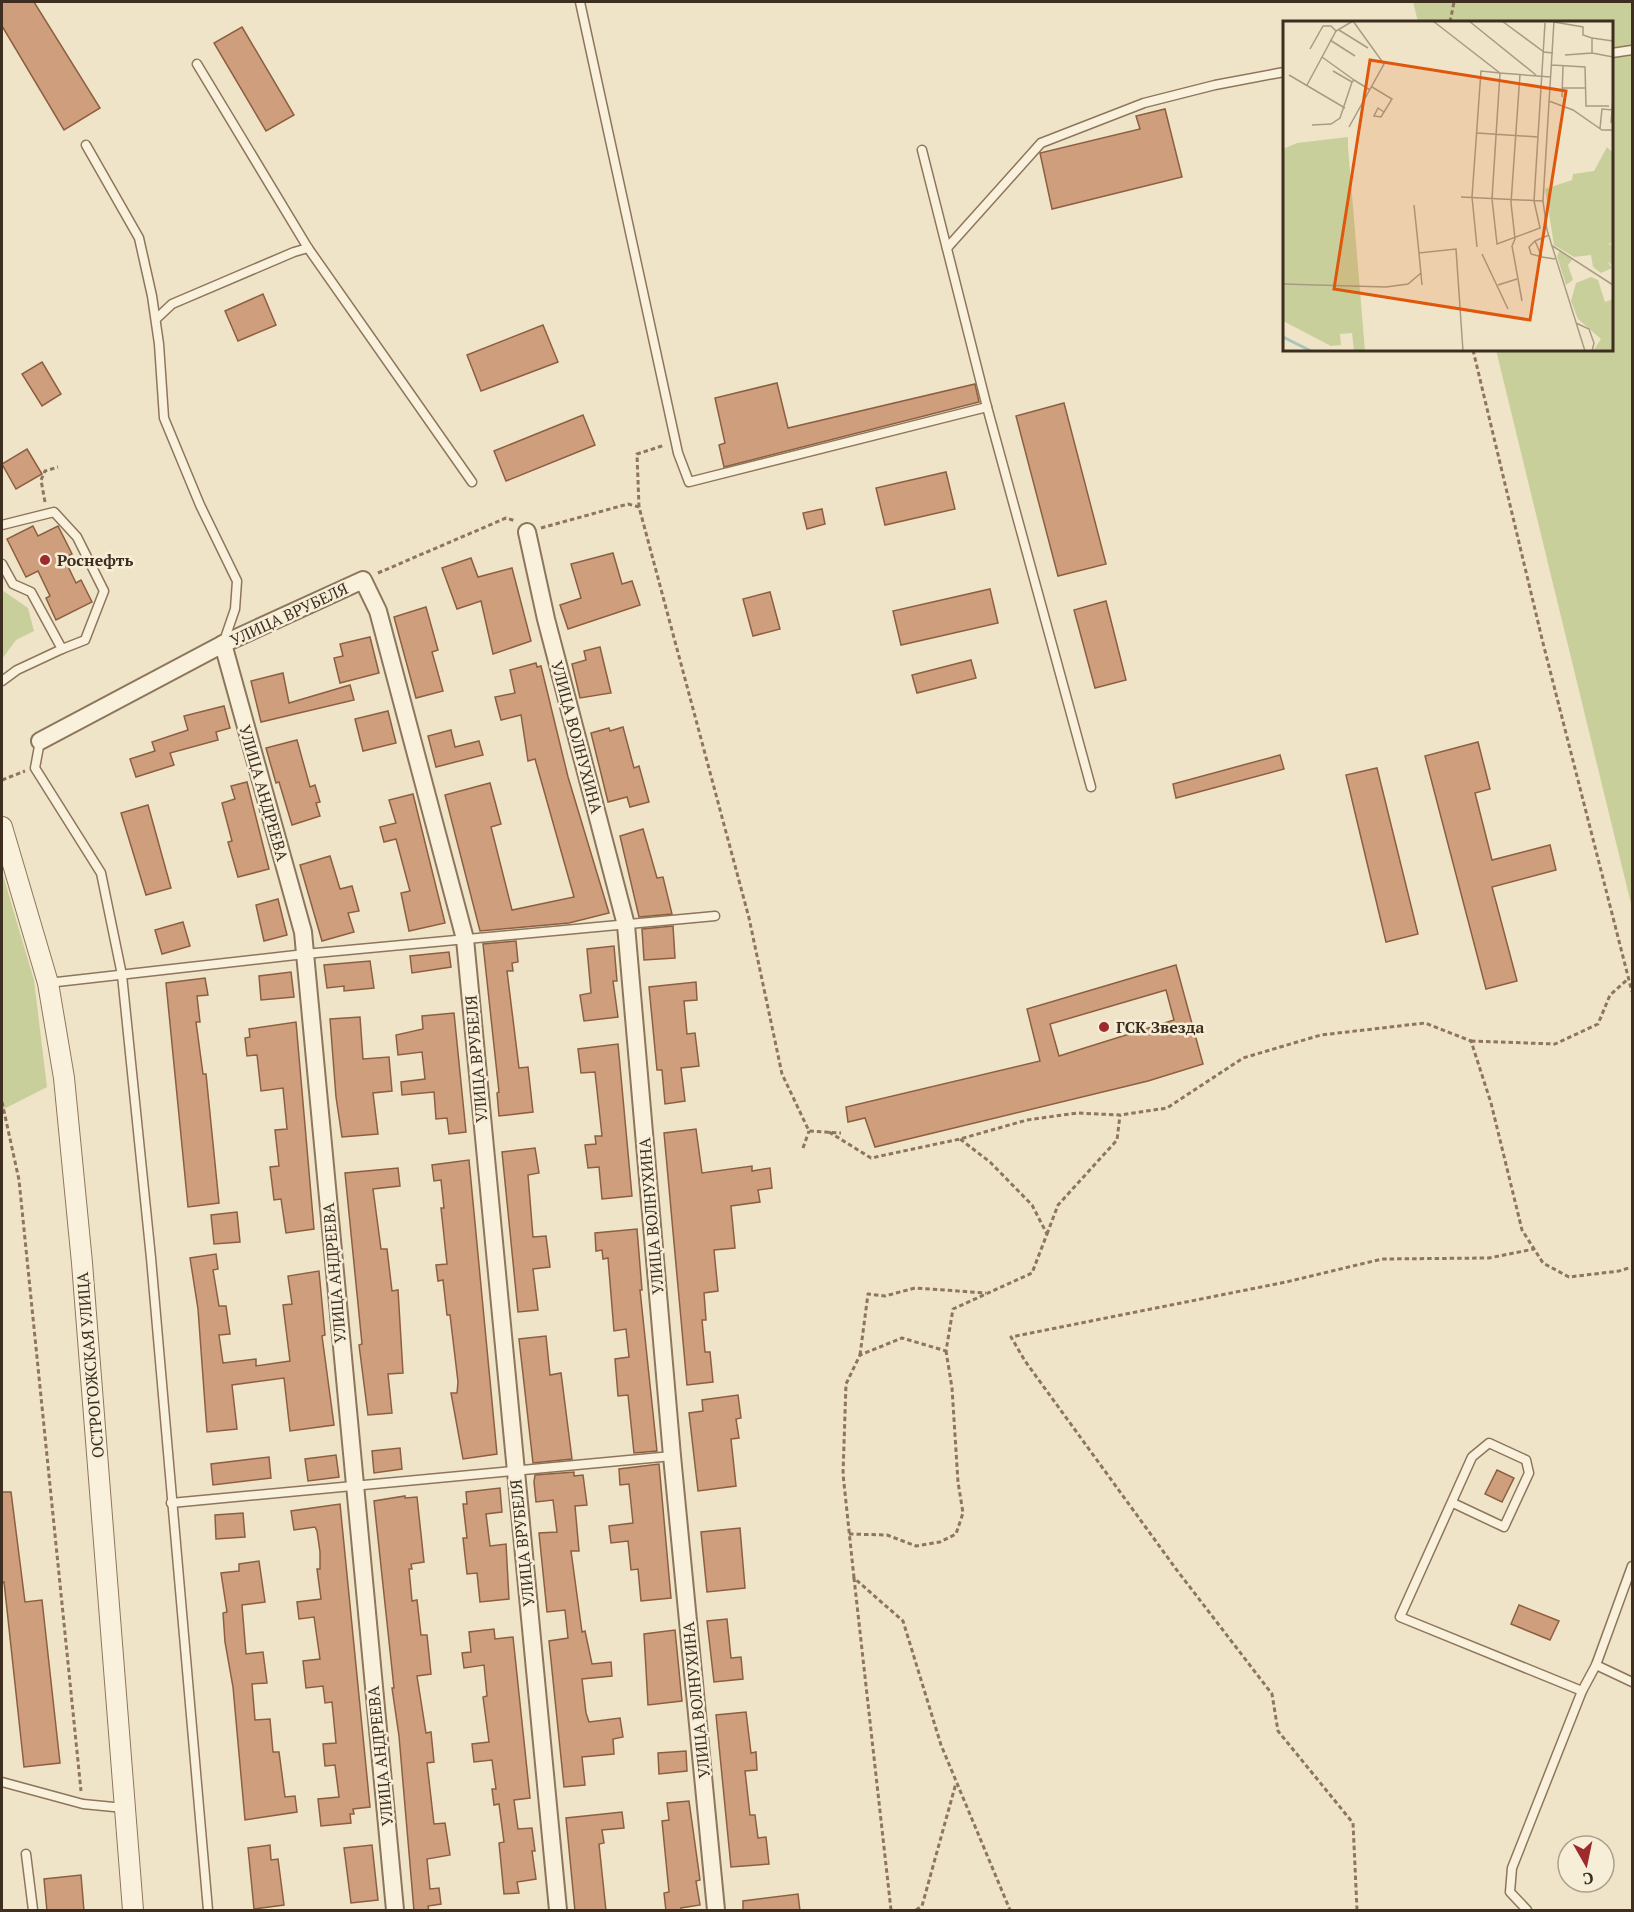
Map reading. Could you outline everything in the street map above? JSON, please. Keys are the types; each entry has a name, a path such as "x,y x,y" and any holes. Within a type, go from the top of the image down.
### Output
{"street":[{"name":"УЛИЦА ВОЛНУХИНА","path":"527,532 549,631 626,925 672,1456 716,1911"},
{"name":"УЛИЦА ВРУБЕЛЯ","path":"40,741 223,644 363,580 378,611 465,939 558,1911"},
{"name":"УЛИЦА АНДРЕЕВА","path":"223,644 303,932 395,1911"},
{"name":"ОСТРОГОЖСКАЯ УЛИЦА","path":"2,827 48,983 64,1078 82,1263 133,1911"}],"lane":[{"path":"580,2 675,441 689,482 987,407"},
{"path":"1613,53 1632,50"},
{"path":"197,64 308,248 472,482"},
{"path":"947,248 1041,143 1144,103 1215,85 1283,72"},
{"path":"86,145 139,238 156,319 164,418 200,505 237,581 235,609 223,644"},
{"path":"922,150 987,407 1091,788"},
{"path":"156,319 172,304 308,248"},
{"path":"2,525 54,512 77,537 104,591 84,640 17,669 2,681"},
{"path":"2,564 13,584 31,592 62,649"},
{"path":"40,741 35,768 101,873 122,975 151,1258 208,1911"},
{"path":"48,983 305,954 715,916"},
{"path":"1453,1503 1504,1527 1529,1473 1526,1460 1488,1443 1472,1457 1400,1617 1582,1691"},
{"path":"171,1503 672,1456"},
{"path":"1527,1911 1510,1892 1512,1868 1582,1691 1596,1665 1632,1566"},
{"path":"1596,1665 1632,1682"},
{"path":"2,1782 83,1804 125,1808"},
{"path":"26,1854 33,1911"}],"path":[{"path":"1450,21 1454,2"},
{"path":"1473,351 1543,643 1632,992"},
{"path":"675,441 638,454 639,507 749,918 782,1074 809,1131 803,1148"},
{"path":"47,513 41,480 45,471 58,467"},
{"path":"363,580 506,518 519,522 527,532 628,504 639,507"},
{"path":"2,780 35,768"},
{"path":"830,1132 871,1158 960,1139 1027,1120 1077,1113 1120,1115 1167,1108 1243,1058 1321,1035 1425,1023 1471,1041 1555,1044 1598,1024 1610,995 1629,978"},
{"path":"1471,1041 1491,1103 1522,1230 1544,1263 1569,1277 1632,1267"},
{"path":"2,1102 18,1180 83,1804"},
{"path":"849,1534 887,1535 916,1546 940,1542 956,1534 963,1513 958,1482 952,1388 946,1351 953,1309 1032,1273 1058,1205 1118,1140 1120,1115"},
{"path":"809,1131 841,1132"},
{"path":"960,1139 990,1162 1032,1205 1047,1234"},
{"path":"1357,1911 1353,1823 1278,1731 1272,1694 1162,1551 1025,1361 1011,1337 1286,1282 1382,1258 1489,1258 1534,1248"},
{"path":"891,1911 843,1474 846,1384 860,1355 868,1294 885,1296 915,1288 988,1293"},
{"path":"860,1355 902,1338 946,1351"},
{"path":"854,1578 903,1621 941,1745 1010,1911"},
{"path":"916,1911 922,1906 956,1782"}],"green space":[{"path":"1413,2 1632,2 1632,908 1496,351 1613,351 1613,21 1418,21"},
{"path":"2,590 28,608 34,631 16,640 2,659"},
{"path":"2,872 34,980 47,1087 2,1110"}],"building":[{"path":"2,2 34,2 100,108 64,130 2,26"},
{"path":"242,27 294,115 266,131 214,43"},
{"path":"1165,109 1182,177 1052,209 1040,153 1140,129 1136,116"},
{"path":"263,294 276,325 238,341 225,311"},
{"path":"543,325 558,362 481,391 467,355"},
{"path":"42,362 61,394 42,406 22,374"},
{"path":"777,383 788,428 975,384 979,402 724,467 719,445 725,443 715,398"},
{"path":"1064,403 1106,564 1058,576 1016,416"},
{"path":"583,415 595,445 506,481 494,451"},
{"path":"27,449 42,474 16,489 2,464"},
{"path":"946,472 955,509 885,525 876,488"},
{"path":"822,509 825,524 807,529 803,513"},
{"path":"33,526 38,536 58,526 72,554 64,558 76,583 81,580 92,602 56,620 46,598 50,596 38,571 26,577 7,539"},
{"path":"613,553 622,584 632,581 640,605 568,629 560,605 581,598 571,564"},
{"path":"471,558 478,577 512,568 531,641 493,654 481,601 457,609 442,568"},
{"path":"990,589 998,623 901,645 893,611"},
{"path":"770,592 780,629 753,636 743,599"},
{"path":"1106,601 1126,680 1095,688 1074,610"},
{"path":"426,607 438,650 432,652 443,691 416,698 394,617"},
{"path":"370,637 379,673 340,683 334,658 343,656 340,644"},
{"path":"600,647 611,693 580,698 572,664 586,660 584,651"},
{"path":"971,660 976,678 917,693 912,675"},
{"path":"536,663 537,667 541,666 568,777 609,913 569,923 480,931 445,795 490,783 501,824 491,827 512,910 574,897 535,759 528,761 521,715 501,720 495,697 515,693 510,670"},
{"path":"283,673 289,703 350,685 354,700 261,722 251,681"},
{"path":"224,706 230,728 216,732 218,740 170,753 174,765 136,777 130,759 155,751 152,742 188,730 184,716"},
{"path":"388,711 396,743 363,751 355,719"},
{"path":"623,727 634,768 639,766 649,802 630,807 627,797 608,802 591,733"},
{"path":"451,730 455,747 479,741 483,755 436,767 428,736"},
{"path":"297,740 310,787 315,785 320,802 316,803 320,816 292,825 266,748"},
{"path":"1478,742 1490,789 1475,793 1492,860 1550,845 1556,870 1492,887 1517,981 1486,989 1425,756"},
{"path":"1280,755 1284,769 1176,798 1173,784"},
{"path":"1377,768 1418,934 1386,942 1346,775"},
{"path":"247,782 269,869 238,877 228,842 232,841 222,803 235,799 231,786"},
{"path":"413,794 445,923 409,931 401,893 410,891 396,839 384,842 380,827 396,823 389,800"},
{"path":"148,805 171,888 146,895 121,813"},
{"path":"643,829 657,878 663,877 672,914 639,917 620,836"},
{"path":"330,856 340,889 352,886 359,911 348,913 354,932 322,941 300,865"},
{"path":"278,899 287,935 264,941 256,905"},
{"path":"183,922 190,946 162,954 155,930"},
{"path":"673,926 675,958 644,960 642,929"},
{"path":"516,941 518,962 512,963 513,971 507,971 519,1068 528,1067 533,1112 499,1116 497,1093 499,1092 483,944"},
{"path":"614,946 617,981 613,981 618,1017 584,1021 580,995 591,993 587,949"},
{"path":"449,952 451,967 412,973 410,956"},
{"path":"370,961 374,988 344,991 344,986 327,988 324,965"},
{"path":"1176,965 1203,1064 1148,1081 875,1147 865,1118 848,1122 846,1107 1040,1061 1027,1009","holes":["1166,990 1174,1020 1059,1056 1050,1024"]},
{"path":"291,972 294,997 261,1000 259,976"},
{"path":"205,978 208,995 197,996 200,1022 196,1022 203,1074 206,1074 219,1203 188,1207 166,983"},
{"path":"696,982 697,1000 684,1001 687,1034 695,1033 699,1066 681,1068 685,1101 665,1104 662,1070 657,1070 649,987"},
{"path":"454,1013 466,1132 449,1134 447,1118 436,1119 434,1092 402,1095 401,1082 425,1079 422,1052 398,1055 396,1035 423,1029 422,1016"},
{"path":"360,1017 363,1059 389,1057 392,1091 373,1093 378,1134 342,1137 336,1097 330,1019"},
{"path":"296,1022 314,1229 286,1233 281,1199 274,1200 270,1167 279,1166 275,1130 287,1129 283,1088 261,1091 257,1055 247,1056 245,1038 250,1037 249,1029"},
{"path":"618,1044 632,1196 602,1199 599,1167 588,1168 585,1145 596,1144 595,1136 602,1136 595,1072 581,1073 578,1049"},
{"path":"696,1129 702,1173 752,1166 752,1171 770,1168 772,1188 758,1190 760,1202 731,1206 735,1248 714,1250 718,1291 704,1293 706,1320 702,1320 705,1352 710,1352 713,1382 687,1385 664,1133"},
{"path":"535,1148 539,1173 528,1175 533,1237 546,1236 550,1267 533,1269 538,1310 518,1312 502,1152"},
{"path":"469,1160 497,1454 463,1459 451,1393 457,1393 458,1382 450,1315 447,1315 443,1280 438,1281 436,1265 447,1264 441,1208 444,1208 441,1180 434,1181 432,1165"},
{"path":"398,1168 400,1186 373,1189 381,1249 387,1249 392,1291 398,1290 403,1373 388,1374 392,1413 368,1415 359,1345 362,1344 345,1173"},
{"path":"237,1212 240,1242 214,1244 211,1215"},
{"path":"637,1229 642,1290 640,1290 657,1451 634,1453 628,1395 618,1396 615,1359 629,1357 626,1329 614,1331 608,1258 603,1259 602,1250 596,1251 595,1233"},
{"path":"216,1254 218,1269 213,1270 219,1306 226,1306 230,1334 219,1335 223,1363 256,1359 256,1366 290,1361 283,1305 292,1304 288,1276 319,1271 325,1335 322,1336 334,1425 290,1431 284,1378 232,1385 237,1429 207,1432 198,1309 190,1258"},
{"path":"546,1336 550,1375 561,1373 572,1459 533,1463 519,1339"},
{"path":"738,1395 741,1418 736,1419 739,1438 731,1439 736,1486 698,1491 689,1413 703,1411 702,1400"},
{"path":"400,1448 402,1469 374,1473 372,1451"},
{"path":"336,1455 339,1477 308,1481 305,1459"},
{"path":"269,1457 271,1478 213,1485 211,1464"},
{"path":"659,1464 671,1598 641,1601 638,1569 631,1570 628,1541 611,1543 609,1526 633,1523 629,1484 620,1485 619,1469"},
{"path":"1497,1470 1514,1478 1502,1502 1485,1494"},
{"path":"574,1472 574,1476 583,1475 587,1505 575,1506 579,1551 571,1551 582,1632 585,1631 592,1664 611,1662 612,1676 582,1679 586,1713 589,1722 620,1718 623,1737 613,1739 614,1754 582,1757 585,1785 564,1787 549,1641 568,1638 565,1610 547,1612 539,1533 557,1532 553,1500 536,1502 534,1482 535,1475"},
{"path":"500,1488 502,1512 486,1514 490,1546 506,1544 509,1599 480,1602 477,1573 467,1574 463,1538 467,1538 463,1504 467,1504 466,1492"},
{"path":"2,1492 11,1492 25,1602 42,1600 60,1763 24,1767 4,1582 2,1583"},
{"path":"405,1496 405,1498 417,1497 424,1562 411,1564 412,1569 409,1569 412,1601 417,1600 421,1635 427,1635 431,1674 417,1676 426,1733 431,1732 434,1762 427,1763 434,1824 445,1823 450,1855 427,1859 430,1889 439,1888 441,1904 428,1906 429,1911 414,1911 399,1736 392,1688 394,1688 374,1501"},
{"path":"340,1504 370,1807 353,1809 354,1814 350,1814 351,1823 321,1826 318,1799 339,1797 335,1765 325,1766 323,1744 336,1743 332,1702 325,1703 323,1686 306,1688 303,1661 320,1659 314,1617 299,1619 297,1602 321,1599 317,1569 320,1569 320,1552 315,1527 294,1530 291,1511"},
{"path":"243,1513 245,1537 216,1539 215,1515"},
{"path":"740,1528 745,1588 707,1592 701,1532"},
{"path":"259,1561 265,1602 242,1605 246,1654 263,1652 267,1683 252,1684 255,1720 270,1719 273,1752 279,1752 285,1797 295,1796 297,1812 245,1820 233,1687 225,1642 223,1613 227,1612 221,1573 239,1571 239,1564"},
{"path":"1519,1605 1559,1621 1550,1640 1511,1624"},
{"path":"727,1619 731,1658 741,1657 743,1679 714,1682 707,1621"},
{"path":"494,1629 495,1639 513,1637 530,1798 514,1800 518,1829 532,1828 535,1851 532,1851 536,1879 517,1882 519,1893 504,1894 499,1843 504,1842 499,1804 494,1805 492,1789 496,1789 492,1760 474,1762 472,1744 489,1742 483,1697 487,1696 484,1665 464,1668 462,1653 471,1652 469,1632"},
{"path":"675,1630 682,1701 648,1705 644,1634"},
{"path":"746,1712 751,1753 756,1752 757,1770 745,1771 750,1815 755,1815 758,1838 766,1837 769,1864 731,1867 716,1715"},
{"path":"686,1751 687,1771 659,1774 658,1753"},
{"path":"689,1801 700,1880 696,1881 700,1905 681,1908 681,1911 666,1911 664,1893 669,1892 662,1821 669,1820 667,1803"},
{"path":"622,1812 624,1828 602,1830 604,1843 599,1844 606,1911 575,1911 566,1818"},
{"path":"270,1845 271,1860 278,1859 284,1905 254,1909 248,1848"},
{"path":"372,1845 378,1900 351,1903 344,1848"},
{"path":"81,1875 84,1911 47,1911 44,1879"},
{"path":"798,1894 800,1911 743,1911 743,1901"}],"place":[{"name":"Роснефть","path":"45,560"},
{"name":"ГСК Звезда","path":"1104,1027"}]}
